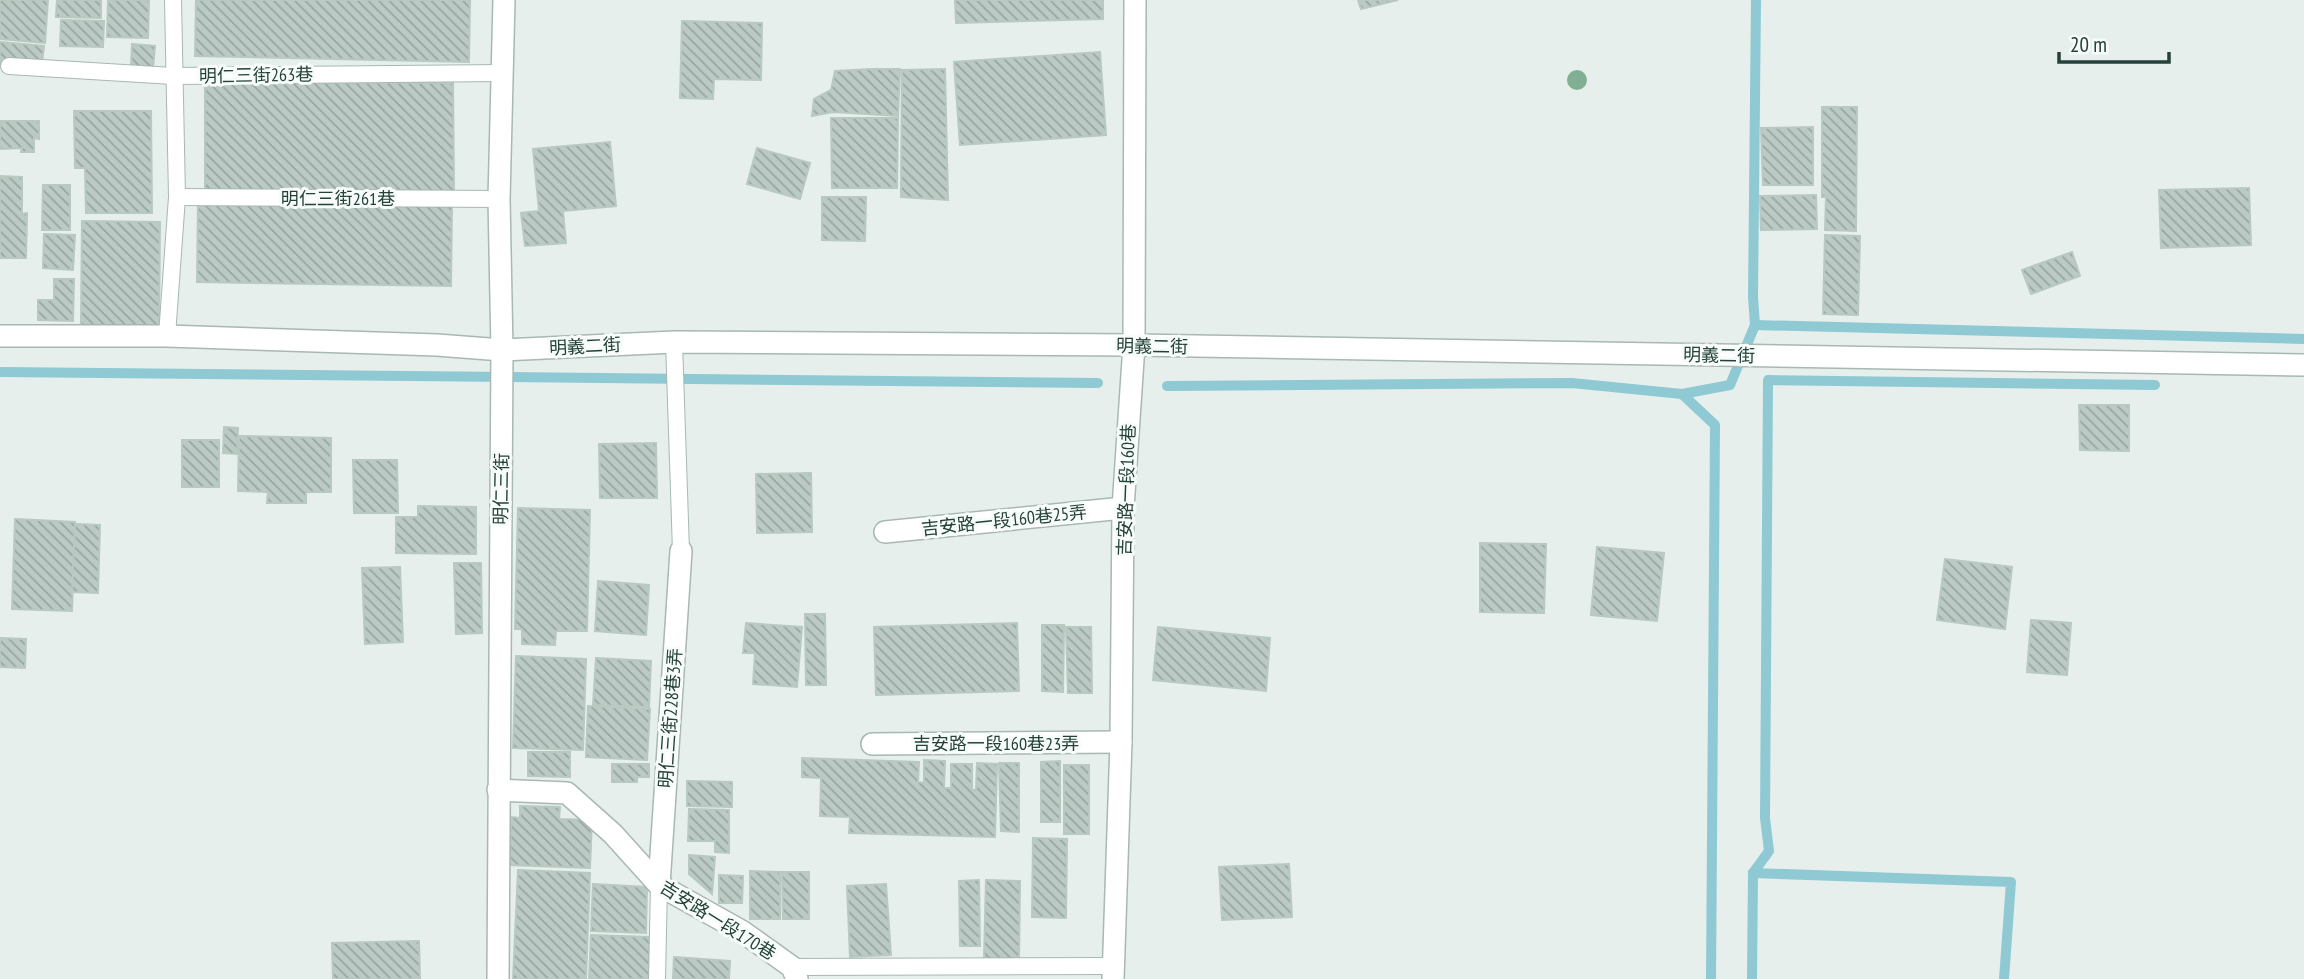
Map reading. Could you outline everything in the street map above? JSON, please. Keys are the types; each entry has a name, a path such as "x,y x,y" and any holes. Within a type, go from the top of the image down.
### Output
{"street":[{"name":"明仁三街","path":"498,979 502,350 499,199 504,0"},
{"name":"吉安路一段160巷","path":"1113,972 1121,742 1123,508 1133,345 1135,0"},
{"name":"明義二街","path":"0,336 167,336 437,345 502,350 674,342 1133,345 2304,365"},
{"name":"吉安路一段160巷25弄","path":"885,532 1123,508"},
{"name":"明仁三街228巷3弄","path":"659,886 681,551"},
{"name":"吉安路一段160巷23弄","path":"872,744 1121,742"},
{"name":"吉安路一段170巷","path":"498,790 568,793 613,834 659,886 743,932 794,973"}],"lane":[{"path":"167,336 177,198 173,0"},
{"name":"明仁三街263巷","path":"9,65 173,76 503,73"},
{"name":"明仁三街261巷","path":"177,198 499,199"},
{"path":"674,342 681,551"},
{"path":"657,979 659,886"},
{"path":"794,973 1113,972"}],"building":[{"path":"0,0 48,0 45,43 0,39"},
{"path":"57,0 101,0 101,18 56,17"},
{"path":"108,0 149,0 148,38 107,37"},
{"path":"196,0 470,0 469,62 195,56"},
{"path":"955,0 1103,0 1103,19 956,23"},
{"path":"1358,0 1398,0 1361,9"},
{"path":"61,20 104,21 103,47 60,46"},
{"path":"682,21 762,23 761,80 714,79 713,99 680,98"},
{"path":"0,42 44,46 42,63 0,64"},
{"path":"132,44 155,46 153,68 131,66"},
{"path":"1100,52 1106,135 960,145 954,62"},
{"path":"900,69 898,116 833,112 812,116 814,99 831,90 835,71"},
{"path":"945,69 948,200 901,197 902,70"},
{"path":"205,82 453,83 454,192 205,191"},
{"path":"1822,107 1857,107 1856,231 1825,230 1826,197 1822,197"},
{"path":"74,111 151,111 152,213 86,213 85,168 75,168"},
{"path":"831,118 898,118 897,188 832,188"},
{"path":"0,121 39,121 39,139 34,138 34,152 21,152 22,148 0,149"},
{"path":"1813,127 1813,185 1763,185 1761,128"},
{"path":"610,142 616,206 563,211 566,243 525,246 521,213 539,211 533,149"},
{"path":"757,148 810,163 800,199 747,184"},
{"path":"0,176 22,177 22,214 27,213 26,258 0,258"},
{"path":"43,185 70,185 70,230 42,230"},
{"path":"2249,188 2251,245 2161,248 2159,190"},
{"path":"1816,195 1817,229 1761,230 1760,196"},
{"path":"822,197 866,197 865,241 822,240"},
{"path":"198,200 452,204 451,286 197,282"},
{"path":"82,221 160,222 159,327 81,325"},
{"path":"44,234 75,235 73,270 43,268"},
{"path":"1825,235 1860,236 1858,315 1823,314"},
{"path":"2072,252 2080,276 2031,294 2022,270"},
{"path":"54,279 74,279 73,321 38,320 38,300 54,300"},
{"path":"2079,405 2129,405 2129,451 2080,450"},
{"path":"224,427 238,428 237,454 223,453"},
{"path":"239,436 331,438 331,492 306,492 306,503 267,503 268,492 238,491"},
{"path":"182,440 219,440 219,487 182,487"},
{"path":"656,443 657,498 600,498 599,444"},
{"path":"353,460 397,460 398,513 354,513"},
{"path":"811,473 812,532 757,533 756,474"},
{"path":"418,506 476,507 476,554 396,553 396,517 418,517"},
{"path":"518,508 590,510 587,631 556,631 555,645 522,644 522,629 515,629"},
{"path":"15,519 75,522 72,611 12,609"},
{"path":"75,524 100,525 98,593 72,592"},
{"path":"1480,543 1546,544 1544,613 1480,612"},
{"path":"1597,547 1664,553 1657,621 1591,615"},
{"path":"1945,559 2012,567 2005,629 1937,620"},
{"path":"454,563 481,563 482,633 456,634"},
{"path":"400,567 403,642 365,644 362,568"},
{"path":"598,581 649,585 646,635 595,631"},
{"path":"805,614 825,614 826,685 806,685"},
{"path":"2031,620 2071,623 2067,675 2027,672"},
{"path":"746,623 802,627 797,687 753,684 755,653 743,653"},
{"path":"1017,623 1019,691 876,695 874,627"},
{"path":"1042,625 1064,625 1063,692 1042,691"},
{"path":"1066,627 1091,627 1092,693 1068,693"},
{"path":"1158,627 1270,638 1266,691 1153,680"},
{"path":"0,638 26,639 25,668 0,667"},
{"path":"516,656 586,659 583,750 513,748"},
{"path":"596,658 651,661 649,707 593,705"},
{"path":"588,706 650,709 647,760 586,757"},
{"path":"528,752 570,752 570,777 528,776"},
{"path":"802,758 919,762 918,782 924,783 924,760 945,761 944,788 951,788 951,764 972,764 972,790 976,790 977,763 997,764 995,837 849,833 850,817 820,816 821,778 802,777"},
{"path":"1060,761 1060,822 1041,822 1041,762"},
{"path":"999,763 1019,763 1019,832 1001,831"},
{"path":"612,764 649,764 649,777 637,777 637,782 612,782"},
{"path":"1064,765 1089,765 1089,834 1064,834"},
{"path":"687,781 732,782 732,807 687,806"},
{"path":"520,806 560,807 559,819 592,820 590,868 510,865 511,817 520,818"},
{"path":"689,809 729,810 729,853 715,852 715,841 688,841"},
{"path":"1033,838 1067,839 1066,918 1032,917"},
{"path":"689,855 715,857 712,894 689,874"},
{"path":"1289,864 1292,917 1222,920 1219,867"},
{"path":"518,870 590,873 586,979 513,979"},
{"path":"750,871 780,872 780,919 750,919"},
{"path":"782,872 809,872 809,919 783,919"},
{"path":"719,875 743,876 742,903 719,903"},
{"path":"979,880 980,946 960,946 959,881"},
{"path":"986,880 1020,881 1019,960 984,959"},
{"path":"593,884 647,887 646,933 591,931"},
{"path":"886,884 891,955 850,957 847,886"},
{"path":"591,935 650,937 649,979 589,979"},
{"path":"419,941 420,979 333,979 332,943"},
{"path":"674,957 730,961 729,979 673,979"}],"waterway":[{"path":"1167,386 1572,383 1682,394 1730,385 1755,325 1756,0"},
{"path":"1755,325 2304,339"},
{"path":"0,372 1098,383"},
{"path":"1752,979 1753,873 1769,851 1765,818 1768,380 2155,385"},
{"path":"1682,394 1715,425 1711,979"},
{"path":"1753,873 2011,882 2004,979"}]}
